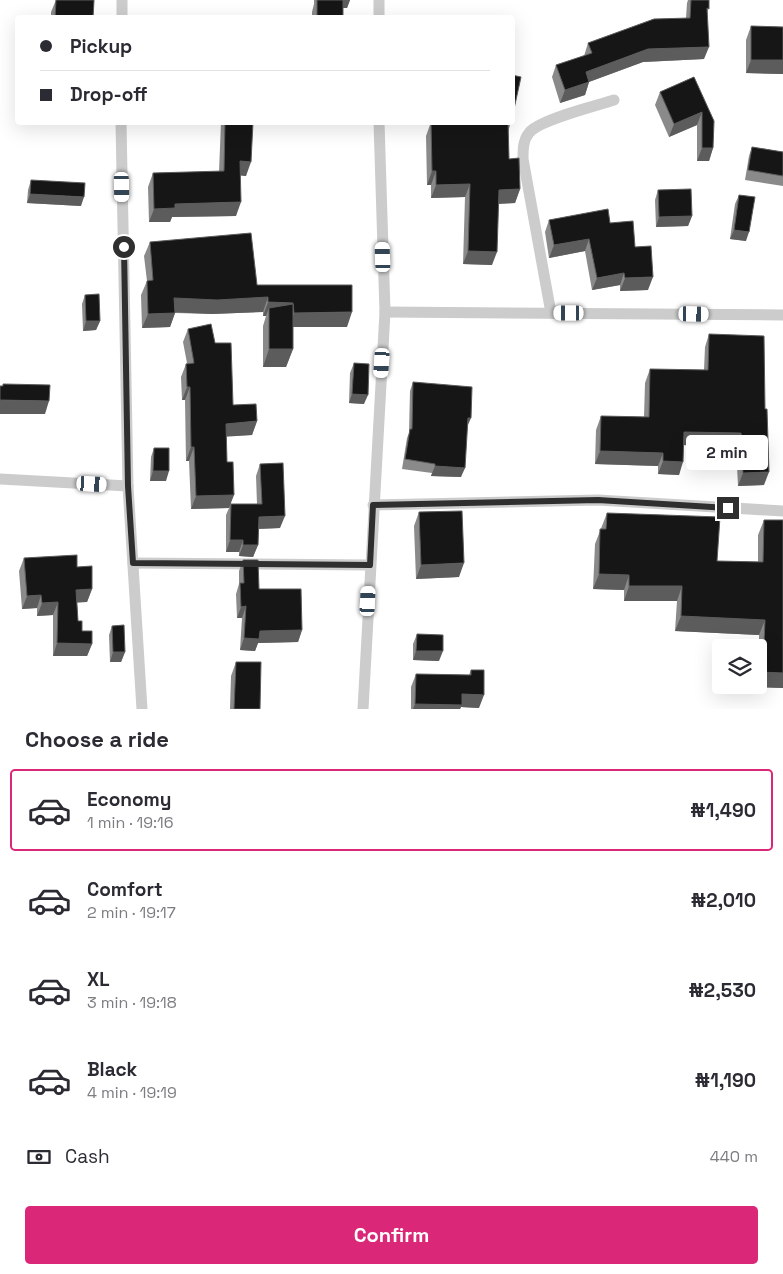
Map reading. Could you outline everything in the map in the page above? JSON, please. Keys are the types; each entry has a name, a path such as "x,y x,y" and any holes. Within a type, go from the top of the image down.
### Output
{"street":[{"path":"122,0 122,15"},
{"path":"378,0 379,15"},
{"path":"551,313 523,160 525,140 529,132 541,123 614,100"},
{"path":"121,125 128,486 142,709"},
{"path":"363,709 385,312 379,125"},
{"path":"385,312 783,315"},
{"path":"0,479 128,486"},
{"path":"373,505 598,500 783,511"},
{"path":"133,563 370,565"}],"building":[{"path":"56,0 94,0 93,15 55,15"},
{"path":"317,0 343,0 343,15 317,15"},
{"path":"691,0 709,0 709,9 707,8 709,47 648,49 586,72 589,82 565,90 556,65 592,53 588,43 654,19 690,18"},
{"path":"751,26 783,27 783,60 751,60"},
{"path":"515,76 521,77 515,104"},
{"path":"694,77 714,121 713,148 702,148 702,112 674,124 660,92"},
{"path":"225,125 253,125 251,162 240,161 241,202 175,204 175,208 154,209 153,173 224,171"},
{"path":"431,125 508,125 509,159 519,158 520,189 499,190 497,252 468,251 470,184 436,185 436,171 432,171"},
{"path":"752,147 783,152 783,176 748,170"},
{"path":"31,180 85,183 84,197 30,194"},
{"path":"691,189 692,216 659,217 658,190"},
{"path":"739,195 755,197 749,232 734,230"},
{"path":"608,209 610,223 633,221 635,247 651,246 653,277 625,278 624,273 597,278 589,239 554,245 549,220"},
{"path":"251,233 257,285 352,285 352,312 294,313 293,303 268,302 268,297 217,300 174,298 175,313 148,314 147,281 153,280 150,242"},
{"path":"99,294 100,321 86,321 85,295"},
{"path":"293,304 293,349 269,349 269,308"},
{"path":"211,324 215,343 231,343 233,405 256,404 257,421 226,424 227,462 233,462 234,495 196,496 194,447 191,447 190,387 187,387 186,364 194,363 188,329"},
{"path":"709,334 764,336 765,409 767,409 769,472 743,473 741,433 684,432 683,462 663,461 663,453 600,451 601,416 649,417 650,369 708,370"},
{"path":"354,363 369,364 368,395 352,394"},
{"path":"413,382 472,387 471,418 468,418 465,468 435,466 435,464 405,459 410,429 412,429"},
{"path":"3,384 50,385 49,401 0,400 0,386 3,386"},
{"path":"154,448 169,448 169,471 153,471"},
{"path":"283,463 285,516 259,517 258,545 243,545 243,540 230,540 231,504 262,504 260,464"},
{"path":"462,511 464,563 421,565 419,512"},
{"path":"607,513 720,517 717,561 763,562 764,520 783,520 783,673 767,672 767,639 764,639 765,620 681,616 682,586 629,586 629,575 599,574 600,529 606,529"},
{"path":"77,555 77,567 92,566 92,589 76,590 78,621 82,621 82,631 92,631 92,644 57,643 58,602 42,603 41,595 27,596 24,558"},
{"path":"243,560 258,560 259,589 301,589 302,630 260,631 259,639 244,638 246,606 241,607 240,583 244,583"},
{"path":"124,625 125,652 113,652 112,626"},
{"path":"417,634 443,635 443,651 416,651"},
{"path":"236,662 261,662 260,709 234,709"},
{"path":"471,670 484,670 484,695 462,694 462,705 415,704 416,674 471,675"}],"route":[{"path":"124,247 128,486 133,563 370,565 373,505 598,500 728,508"}]}
